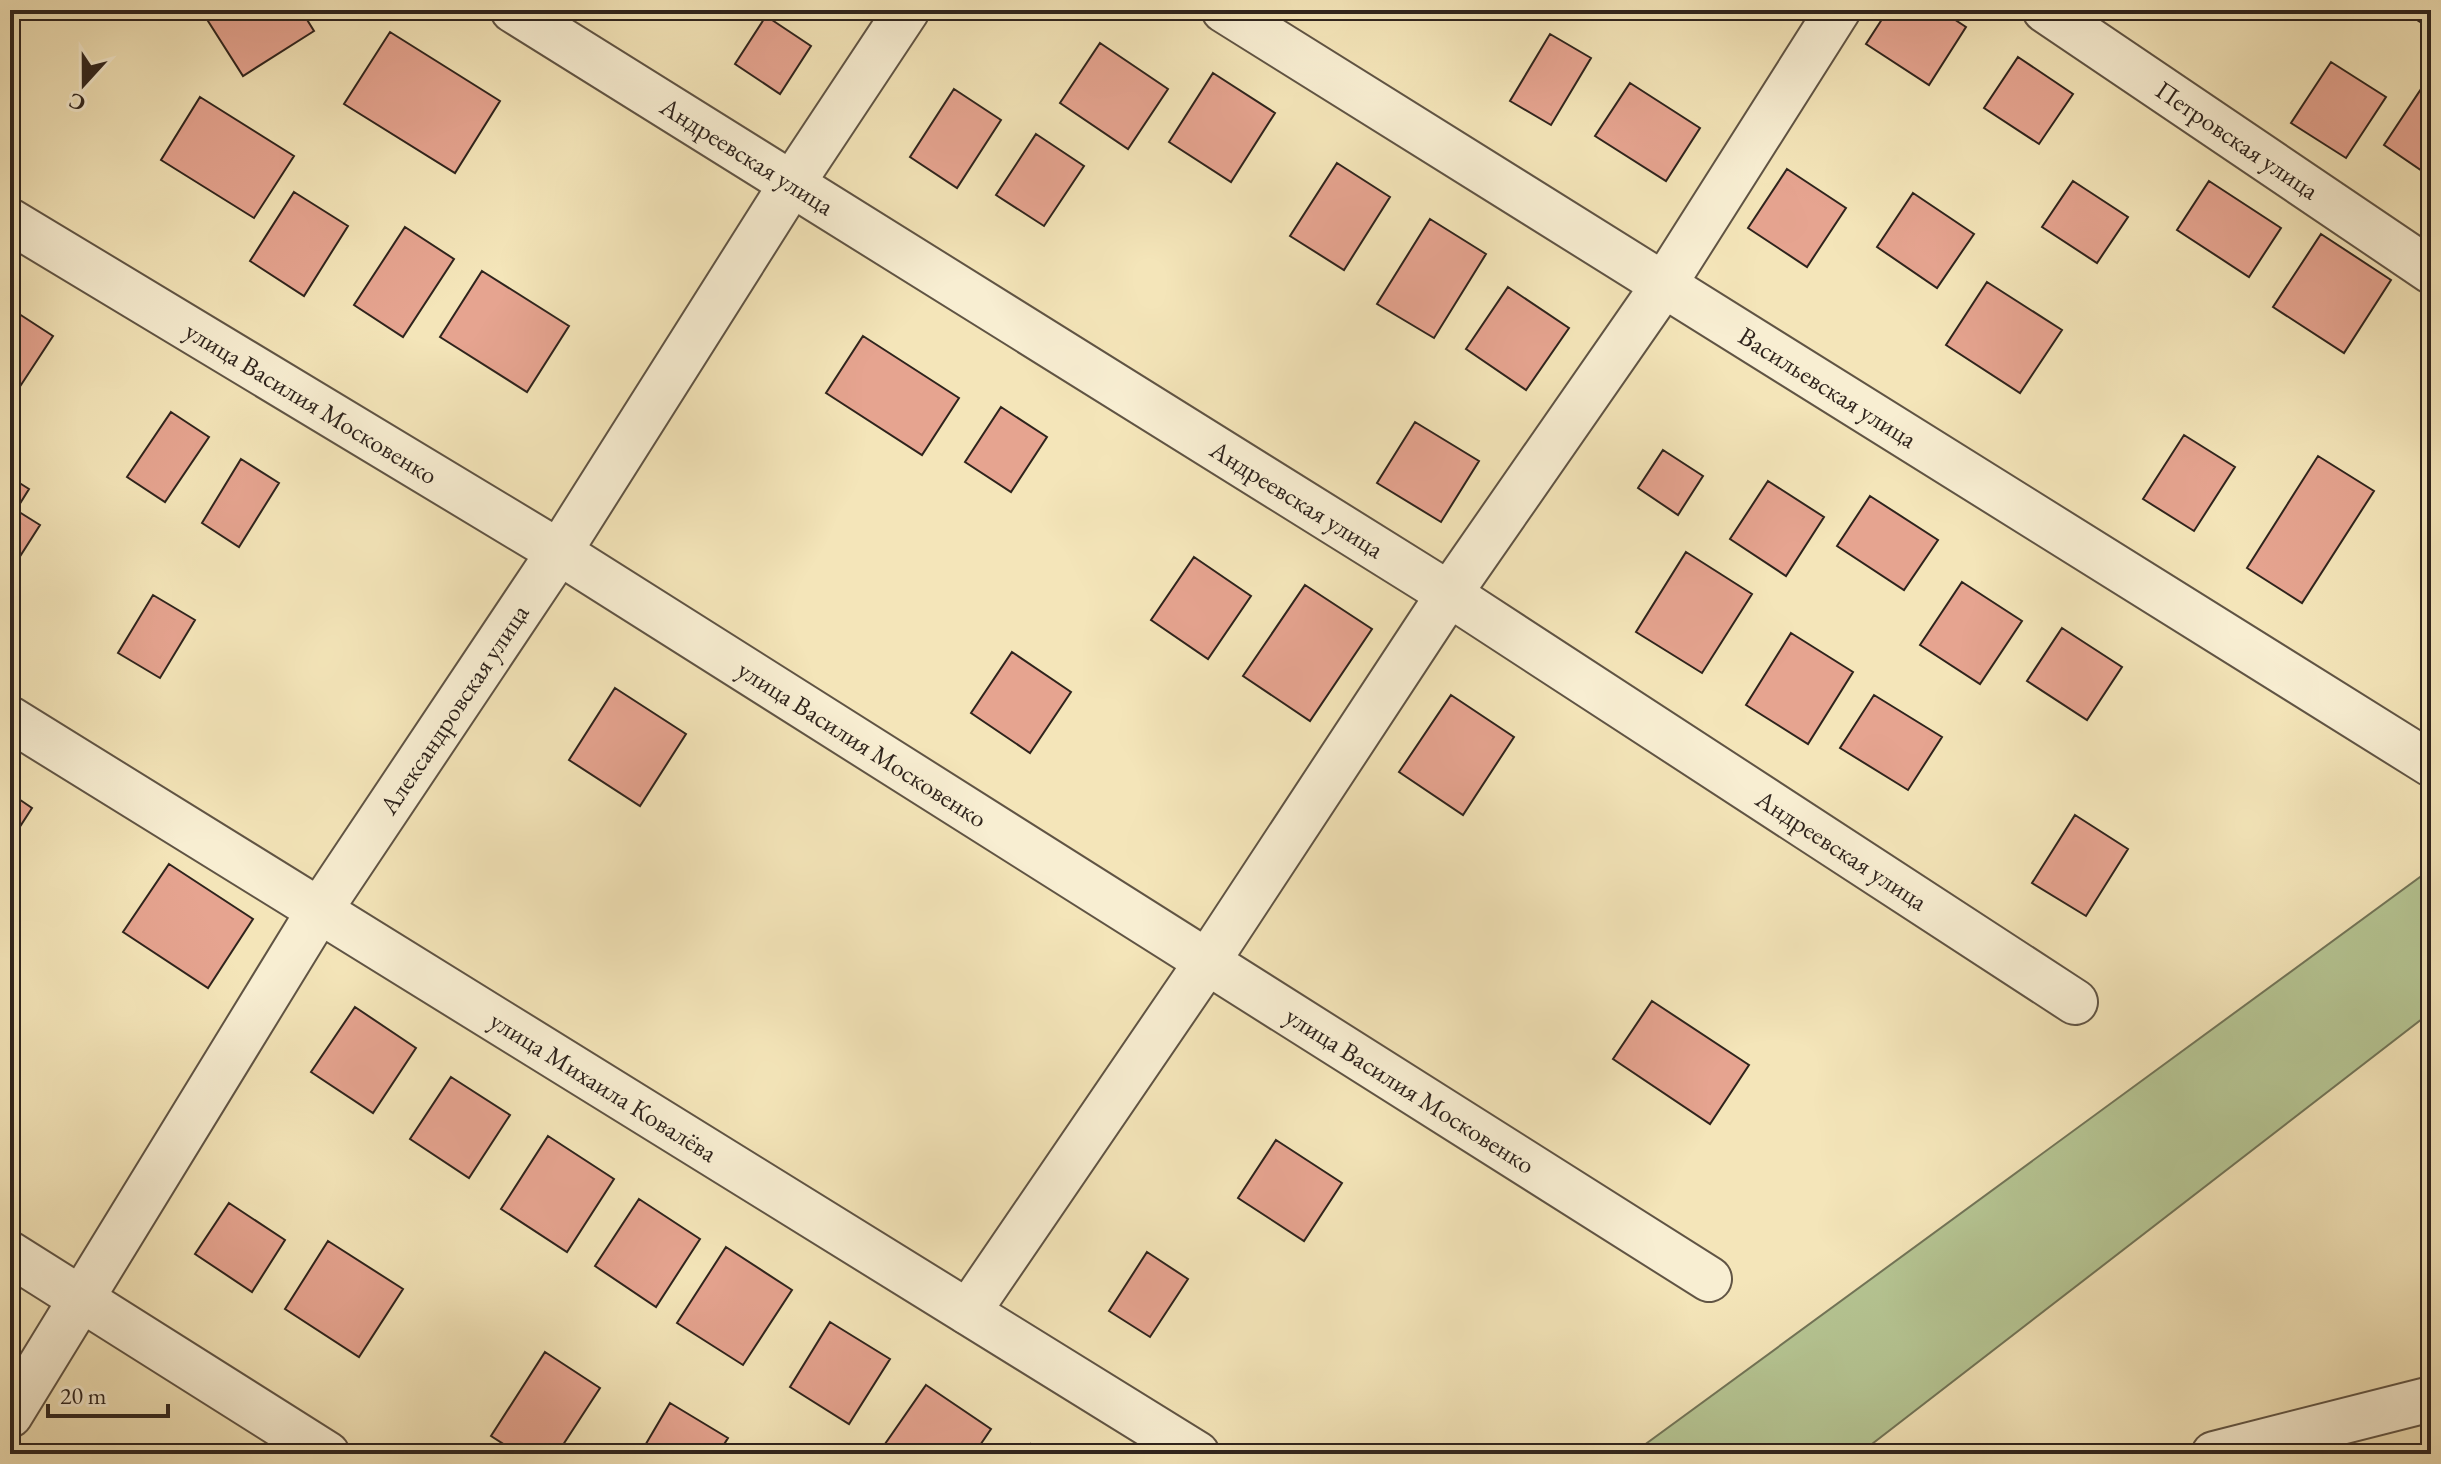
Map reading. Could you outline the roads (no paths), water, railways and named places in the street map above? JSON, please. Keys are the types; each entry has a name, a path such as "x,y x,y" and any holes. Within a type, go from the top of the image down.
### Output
{"street":[{"name":"Андреевская улица","path":"513,10 1449,594 2075,1002"},
{"name":"Александровская улица","path":"10,1415 319,911 559,552 791,185 907,10"},
{"name":"Васильевская улица","path":"1224,10 2431,764"},
{"path":"968,1312 1207,962 1449,594 1663,286 1838,10"},
{"name":"Петровская улица","path":"2045,10 2431,271"},
{"name":"улица Василия Московенко","path":"10,221 559,552 1709,1279"},
{"name":"улица Михаила Ковалёва","path":"10,719 1197,1454"},
{"path":"10,1254 327,1454"},
{"path":"2214,1454 2431,1399"}]}
